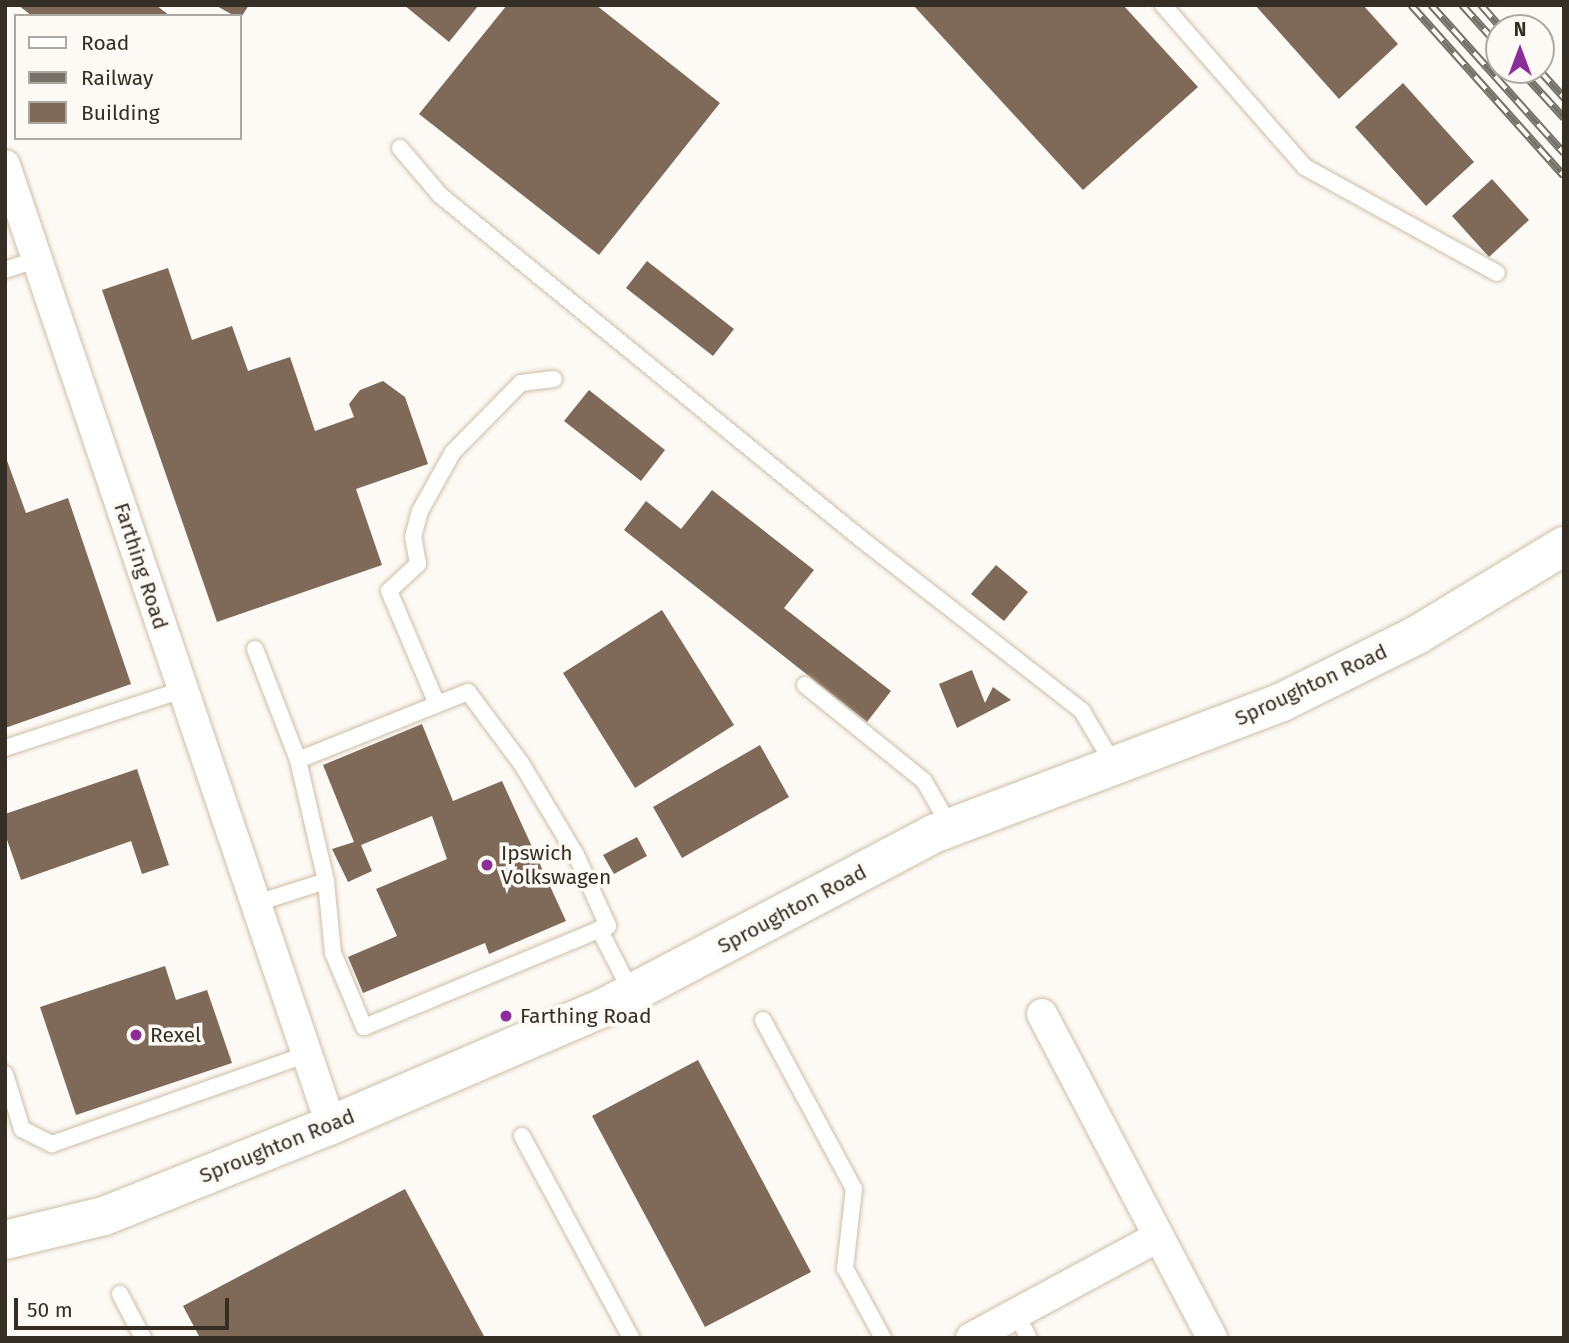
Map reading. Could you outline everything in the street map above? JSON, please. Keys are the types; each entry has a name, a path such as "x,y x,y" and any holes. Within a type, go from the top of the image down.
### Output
{"street":[{"name":"Farthing Road","path":"5,165 15,223 38,259 182,690 257,903 305,1055 331,1125"},
{"name":"Sproughton Road","path":"5,1240 104,1216 331,1125 632,993 951,828 1282,702 1417,635 1564,546"},
{"path":"1042,1014 1212,1338"},
{"path":"971,1338 1022,1326 1158,1237"}],"lane":[{"path":"1163,5 1305,167 1497,273"},
{"path":"400,148 440,195 859,538 1082,712 1115,767"},
{"path":"5,270 38,259"},
{"path":"437,704 388,591 418,564 413,537 420,511 453,452 520,383 554,379"},
{"path":"255,649 298,760 326,881 334,953 364,1027 608,926 576,855 521,763 468,692 298,760"},
{"path":"805,685 924,781 951,828"},
{"path":"5,748 182,690"},
{"path":"257,903 326,881"},
{"path":"599,929 632,993"},
{"path":"763,1020 854,1189 845,1268 883,1338"},
{"path":"5,1074 22,1129 52,1144 305,1055"},
{"path":"522,1136 631,1338"},
{"path":"120,1294 143,1338"}],"building":[{"path":"18,5 156,5 167,14 29,14"},
{"path":"215,5 249,5 242,16 231,14"},
{"path":"404,5 479,5 449,42"},
{"path":"507,5 596,5 720,103 599,255 419,114"},
{"path":"913,5 1123,5 1198,87 1083,190"},
{"path":"1255,5 1363,5 1398,44 1339,99"},
{"path":"1403,83 1474,162 1426,206 1355,127"},
{"path":"1492,179 1529,220 1489,257 1452,216"},
{"path":"647,261 734,329 713,356 626,288"},
{"path":"168,268 192,340 232,326 248,371 290,357 315,431 354,417 349,404 360,390 383,381 405,397 428,464 356,489 382,565 217,622 102,290"},
{"path":"589,390 665,450 641,481 564,421"},
{"path":"5,455 26,513 68,498 131,684 5,728"},
{"path":"712,490 814,570 784,608 891,691 867,722 624,530 646,501 681,529"},
{"path":"996,565 1028,592 1004,621 971,594"},
{"path":"662,610 734,725 635,788 563,673"},
{"path":"972,670 985,703 993,687 1011,700 957,728 939,684"},
{"name":"Ipswich Volkswagen","path":"422,724 453,801 502,781 566,921 489,954 485,943 363,993 348,957 397,936 376,889 447,859 432,816 361,845 372,871 348,882 332,849 354,842 323,765"},
{"path":"760,745 789,797 682,858 653,807"},
{"path":"137,769 169,865 142,874 131,841 21,880 5,834 5,814"},
{"path":"637,837 647,856 614,874 603,855"},
{"name":"Rexel","path":"165,966 176,1000 207,990 232,1063 76,1115 40,1007"},
{"path":"698,1060 811,1272 705,1327 592,1116"},
{"path":"405,1189 485,1338 200,1338 183,1306"}],"railway":[{"path":"1411,5 1564,176"},
{"path":"1431,5 1564,153"},
{"path":"1462,5 1485,30"},
{"path":"1481,5 1489,14"},
{"path":"1533,84 1564,118"},
{"path":"1552,84 1564,98"}],"place":[{"name":"Ipswich Volkswagen","path":"487,865"},
{"name":"Farthing Road","path":"506,1016"},
{"name":"Rexel","path":"136,1035"}]}
